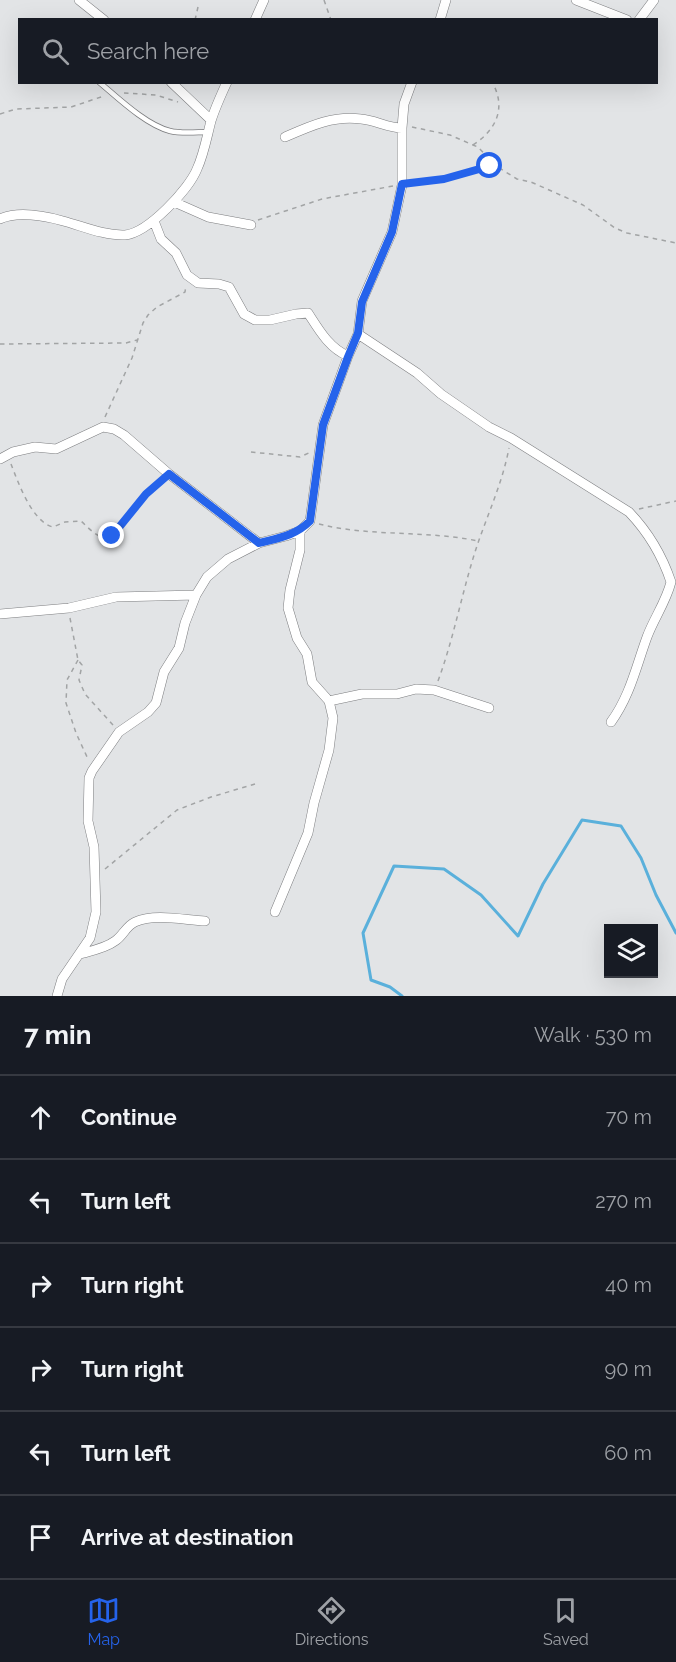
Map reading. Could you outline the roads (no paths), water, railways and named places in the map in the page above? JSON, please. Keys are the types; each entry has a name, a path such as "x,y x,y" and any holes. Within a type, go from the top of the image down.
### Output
{"street":[{"path":"79,0 102,18"},
{"path":"256,18 264,0"},
{"path":"441,18 446,0"},
{"path":"576,0 622,18"},
{"path":"640,18 654,0"},
{"path":"173,84 211,120"},
{"path":"0,219 7,216 27,215 55,219 102,232 125,235 139,231 154,221 174,202 197,171 211,120 225,84"},
{"path":"57,996 63,980 90,938 96,912 94,847 88,821 89,778 92,771 120,732 148,712 156,703 164,672 179,648 185,623 196,595 207,577 228,559 259,543 300,531 310,521 323,425 358,333 362,302 392,232 402,184 404,104 411,84"},
{"path":"285,137 314,124 342,118 363,119 402,127"},
{"path":"174,202 208,217 251,225"},
{"path":"154,221 161,239 176,253 187,275 198,284 219,284 228,287 244,314 255,320 270,320 308,313 323,337 340,353 348,357"},
{"path":"358,333 417,373 441,394 489,427 511,438 629,512 643,526 664,561 674,585 647,636 640,662 623,705 611,722"},
{"path":"3,457 35,447 56,449 103,427 114,429 259,543"},
{"path":"275,912 308,833 329,750 333,718 329,701 312,682 307,654 297,638 288,608 300,550 300,531"},
{"path":"0,615 69,608 116,597 196,595"},
{"path":"329,701 362,694 397,694 416,689 434,690 489,708"},
{"path":"80,954 116,941 134,922 156,918 205,921"}],"lane":[{"path":"101,84 132,111 166,130 209,132"}],"waterway":[{"path":"402,996 390,987 371,980 363,933 394,866 444,869 481,895 518,936 543,884 582,820 621,826 641,858 656,895 676,933"}]}
